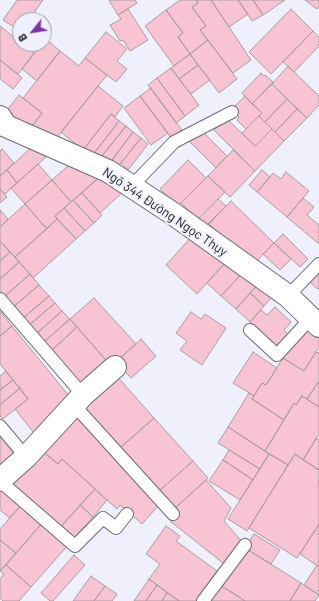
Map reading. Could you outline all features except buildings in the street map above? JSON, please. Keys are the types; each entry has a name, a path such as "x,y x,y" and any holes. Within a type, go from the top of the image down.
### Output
{"street":[{"name":"Ngõ 344 Đường Ngọc Thụy","path":"2,125 108,171 172,213 288,296 315,323"},
{"path":"0,481 26,457 78,400 115,367"}],"lane":[{"path":"131,186 174,142 232,112"},
{"path":"288,296 319,264"},
{"path":"0,300 78,400 173,514"},
{"path":"250,330 277,355 315,323"},
{"path":"0,426 26,457"},
{"path":"0,481 75,546 103,518 116,528 127,514"},
{"path":"203,601 245,544"}]}
